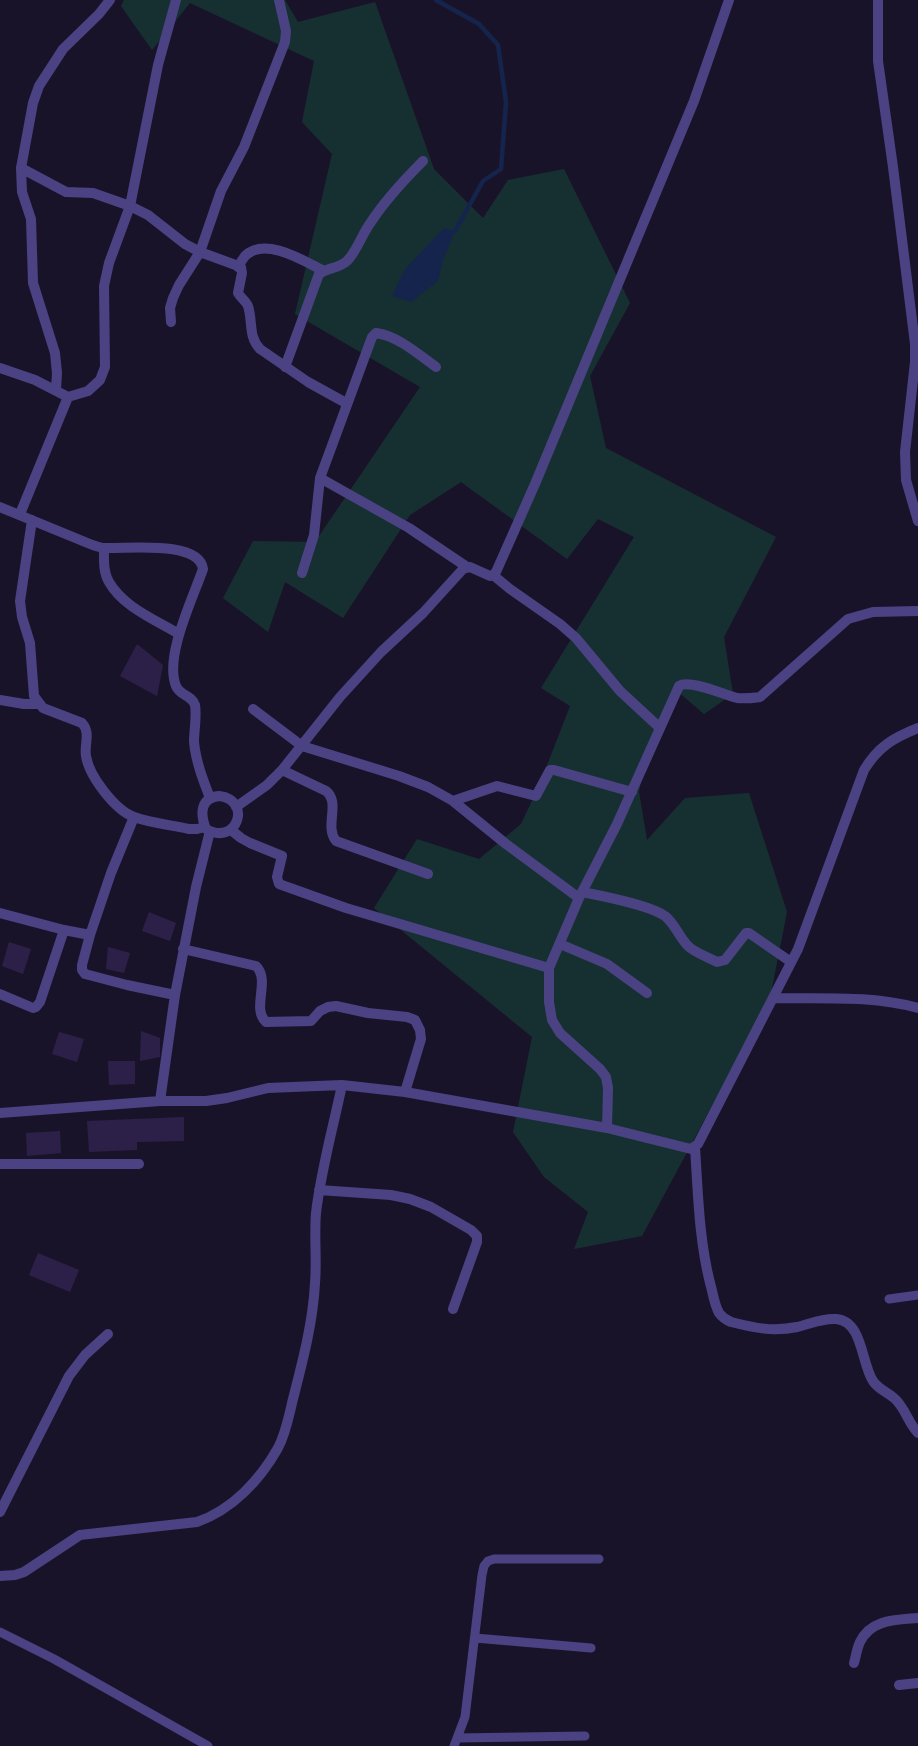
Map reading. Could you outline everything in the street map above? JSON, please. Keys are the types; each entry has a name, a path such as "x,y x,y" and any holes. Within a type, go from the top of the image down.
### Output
{"street":[{"path":"56,390 57,373 55,353 33,283 31,220 22,192 21,168 33,103 39,86 63,49 99,14 110,0"},
{"path":"0,368 35,380 68,397 88,391 100,380 105,367 104,286 109,263 130,206 158,65 176,0"},
{"path":"171,322 170,308 179,285 200,252 221,191 244,147 262,105 285,42 286,31 279,0"},
{"path":"493,576 536,484 694,101 729,0"},
{"path":"878,0 878,61 894,167 915,344 915,362 905,452 906,480 916,503 918,521"},
{"path":"285,367 319,274 324,271 335,269 348,260 370,222 396,188 423,162"},
{"path":"21,168 66,192 93,193 130,206 148,215 185,244 200,252 242,269 238,293 247,304 252,337 255,344 260,350 308,382 346,403"},
{"path":"238,267 246,255 260,249 273,249 287,252 324,271"},
{"path":"302,573 314,536 320,478 347,408 346,403 372,337 376,333 383,334 407,347 436,367"},
{"path":"20,514 68,397"},
{"path":"320,478 409,528 467,567 493,576 560,624 576,638 620,691 660,728"},
{"path":"0,507 90,544 104,548 172,549 198,558 203,563 204,569 179,634 173,664 174,677 179,691 191,698 195,707 194,741 196,758 210,798"},
{"path":"32,520 20,601 22,617 30,644 34,696 39,704 43,708 82,723 86,727 88,732 86,755 97,780 107,794 134,817 189,829 208,829 218,833 231,830 237,821 236,807 231,800 226,797 219,796 210,798 203,808 202,818 208,829 183,949 160,1102"},
{"path":"104,548 104,565 108,581 118,593 139,610 179,634"},
{"path":"236,807 266,785 282,770 340,697 381,652 423,613 467,567"},
{"path":"607,1128 608,1088 606,1077 560,1033 552,1020 548,1002 549,968 581,895 632,792 676,690 682,684 688,684 738,698 749,699 760,696 848,619 873,612 918,610"},
{"path":"0,700 24,704 39,704"},
{"path":"253,709 302,746 399,776 428,787 453,801 506,844 581,895 632,904 662,915 672,923 688,946 717,962 725,960 743,934 750,933 792,962"},
{"path":"918,728 890,741 873,755 864,770 798,949 774,998 695,1147 702,1245 712,1292 720,1313 725,1319 731,1322 768,1330 798,1327 828,1319 842,1320 848,1324 861,1345 872,1380 877,1387 894,1398 918,1433"},
{"path":"282,770 331,794 331,831 336,841 428,874"},
{"path":"453,801 497,786 536,796 550,770 632,792"},
{"path":"134,817 111,873 90,935 82,970 85,974 127,986 175,995"},
{"path":"231,830 245,840 282,856 277,877 279,884 346,908 549,968"},
{"path":"0,913 64,930 90,935"},
{"path":"0,994 32,1008 36,1007 40,1002 64,930"},
{"path":"560,944 607,964 647,993"},
{"path":"183,949 256,966 260,970 262,977 261,1012 262,1018 266,1022 311,1021 320,1011 328,1007 336,1006 358,1012 407,1017 415,1020 420,1030 421,1039 405,1092"},
{"path":"774,998 877,1000 900,1003 918,1008"},
{"path":"0,1576 15,1575 24,1572 80,1535 197,1522 211,1517 231,1504 250,1485 267,1464 278,1446 290,1410 302,1363 313,1309 315,1282 315,1237 319,1190 342,1085"},
{"path":"0,1113 160,1102 206,1101 227,1098 268,1088 342,1085 405,1092 607,1128 685,1148 695,1147"},
{"path":"0,1164 139,1164"},
{"path":"319,1190 372,1193 410,1199 431,1207 471,1230 477,1236 477,1242 453,1309"},
{"path":"0,1512 69,1376 86,1355 108,1334"},
{"path":"854,1663 859,1642 871,1627 888,1621 918,1618"},
{"path":"899,1685 918,1683"}],"lane":[{"path":"889,1299 918,1295"},
{"path":"585,1736 455,1742 465,1717 484,1566 488,1561 494,1559 599,1559"},
{"path":"0,1632 54,1659 208,1746"},
{"path":"475,1638 590,1648"}],"green space":[{"path":"124,0 285,0 298,22 375,2 434,169 483,218 508,180 564,169 630,303 590,376 606,448 776,537 724,637 733,694 704,714 676,690 647,746 639,792 647,840 685,798 749,793 787,912 770,998 642,1236 574,1249 588,1212 544,1177 513,1132 532,1037 374,908 417,839 479,859 521,824 539,786 570,706 541,688 634,537 598,519 567,559 461,482 410,515 343,618 285,582 268,632 223,598 253,541 315,542 420,387 295,314 332,154 302,122 314,61 190,3 152,50 121,6"}],"water":[{"path":"444,228 455,231 442,263 438,281 411,302 392,296 405,269"}],"building":[{"path":"137,644 163,665 157,696 120,676"},
{"path":"149,912 176,923 170,941 142,931"},
{"path":"9,942 31,949 23,974 2,966"},
{"path":"108,947 130,953 124,973 106,969"},
{"path":"141,1031 160,1038 160,1057 140,1061"},
{"path":"59,1032 84,1039 77,1062 52,1054"},
{"path":"108,1061 135,1061 135,1084 109,1085"},
{"path":"184,1117 184,1141 137,1142 137,1150 89,1152 87,1121"},
{"path":"60,1131 61,1153 27,1156 26,1133"},
{"path":"38,1253 79,1270 70,1292 29,1275"}],"waterway":[{"path":"436,0 479,24 498,45 506,102 501,169 483,181 455,231"}]}
